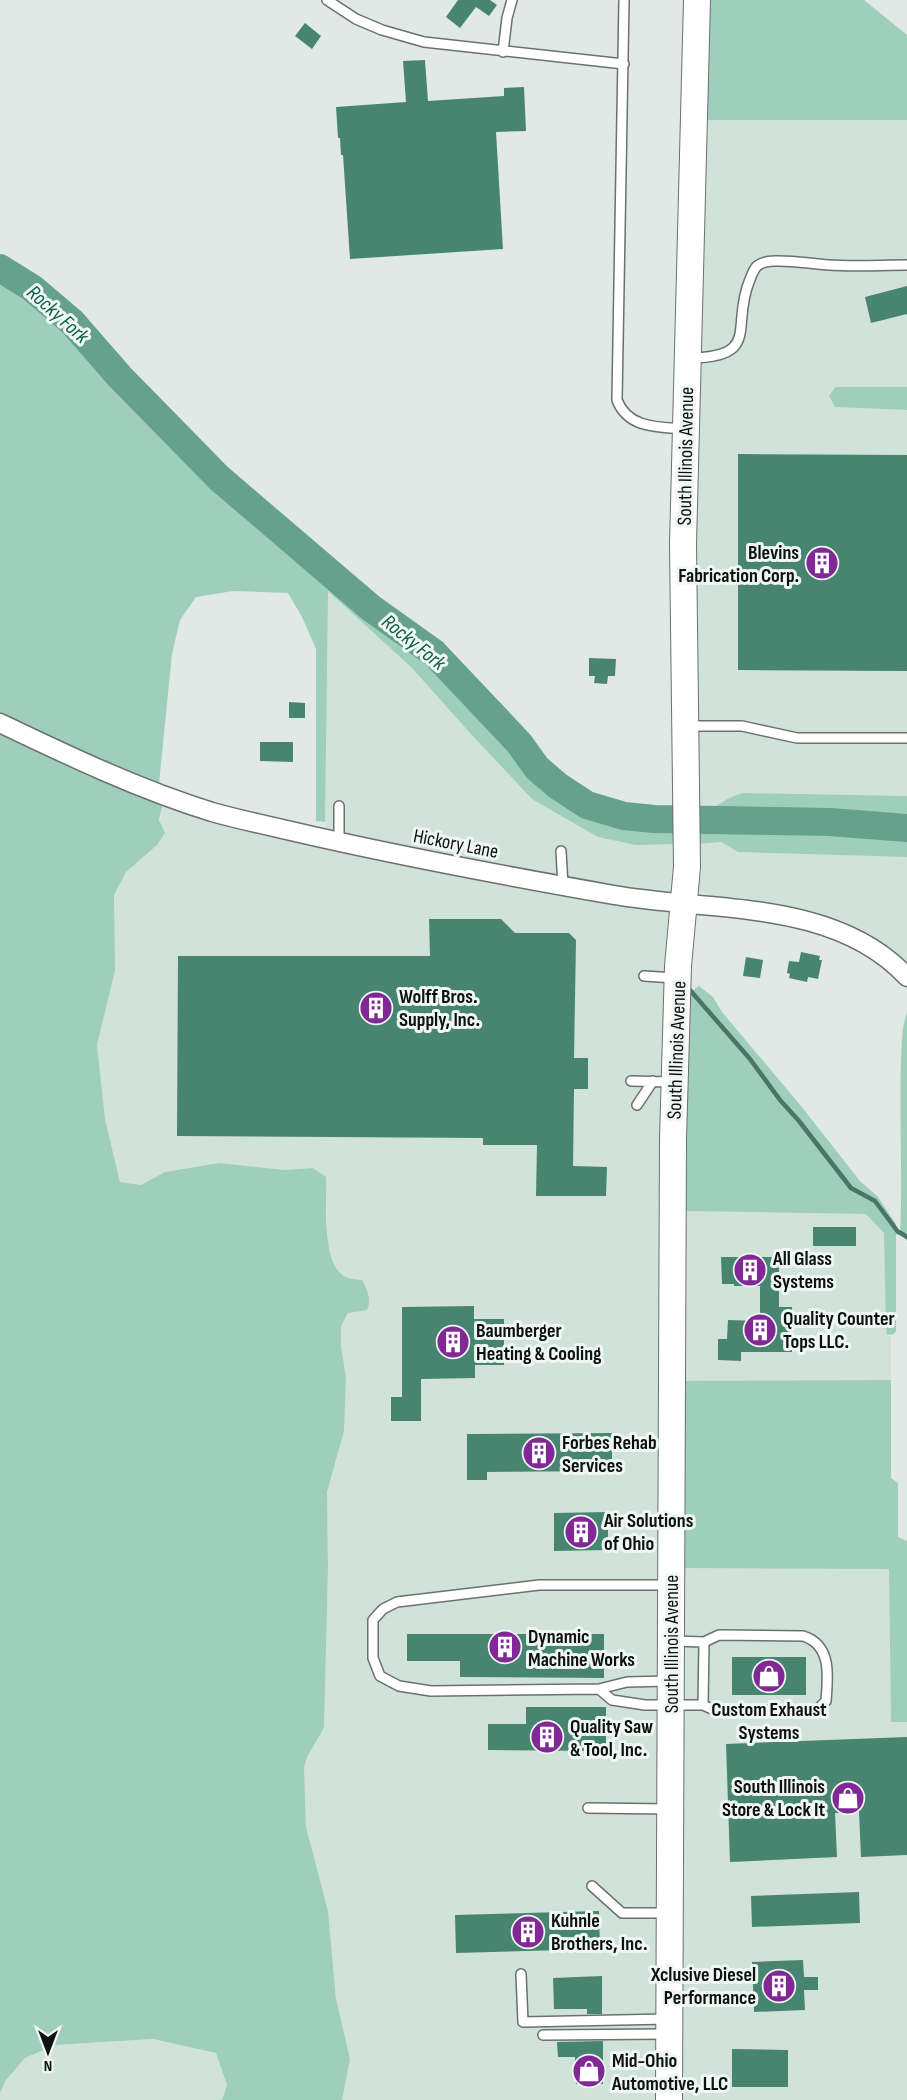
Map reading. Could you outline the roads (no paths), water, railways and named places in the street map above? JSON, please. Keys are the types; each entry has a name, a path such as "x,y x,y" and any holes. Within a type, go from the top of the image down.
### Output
{"main road":[{"name":"South Illinois Avenue","path":"669,2100 672,1585 664,1081 678,978 687,859 688,790 683,544 697,0"}],"street":[{"name":"Hickory Lane","path":"0,723 105,772 214,812 339,842 563,886 646,900 785,916 847,934 880,953 907,977"}],"lane":[{"path":"327,0 356,19 381,30 424,42 624,64"},
{"path":"503,52 507,18 512,0"},
{"path":"624,0 617,400 621,410 629,418 640,423 654,427 686,429"},
{"path":"687,358 720,356 734,347 741,331 746,289 752,272 764,262 782,261 846,266 907,265"},
{"path":"686,726 742,726 797,738 907,738"},
{"path":"339,806 339,842"},
{"path":"561,851 563,886"},
{"path":"644,976 678,978"},
{"path":"631,1081 664,1081"},
{"path":"637,1105 664,1081"},
{"path":"671,1641 704,1642 719,1635 803,1636 815,1641 827,1659 826,1701 814,1710 714,1710 671,1693 627,1682 598,1689 431,1690 399,1686 380,1676 373,1658 373,1620 383,1609 397,1602 539,1585 672,1585"},
{"path":"703,1706 704,1642"},
{"path":"598,1689 612,1700 645,1705 671,1693"},
{"path":"588,1808 670,1809"},
{"path":"592,1886 622,1913 670,1913"},
{"path":"521,1974 523,2022 669,2026"},
{"path":"543,2035 669,2026"}],"waterway":[{"name":"Rocky Fork","path":"0,268 32,288 72,322 120,377 219,478 371,608 434,653 519,743 537,768 558,786 587,805 624,816 654,819 830,822 907,828"},
{"path":"689,989 750,1059 851,1188 875,1201 898,1232"},
{"path":"899,1232 907,1237"}],"place":[{"name":"Blevins Fabrication Corp.","path":"822,563"},
{"name":"Wolff Bros. Supply, Inc.","path":"376,1008"},
{"name":"All Glass Systems","path":"750,1270"},
{"name":"Quality Counter Tops LLC.","path":"760,1330"},
{"name":"Baumberger Heating & Cooling","path":"453,1342"},
{"name":"Forbes Rehab Services","path":"539,1453"},
{"name":"Air Solutions of Ohio","path":"581,1532"},
{"name":"Dynamic Machine Works","path":"505,1647"},
{"name":"Custom Exhaust Systems","path":"769,1676"},
{"name":"Quality Saw & Tool, Inc.","path":"547,1737"},
{"name":"South Illinois Store & Lock It","path":"848,1798"},
{"name":"Kuhnle Brothers, Inc.","path":"528,1932"},
{"name":"Xclusive Diesel Performance","path":"779,1986"},
{"name":"Mid-Ohio Automotive, LLC","path":"589,2071"}]}
